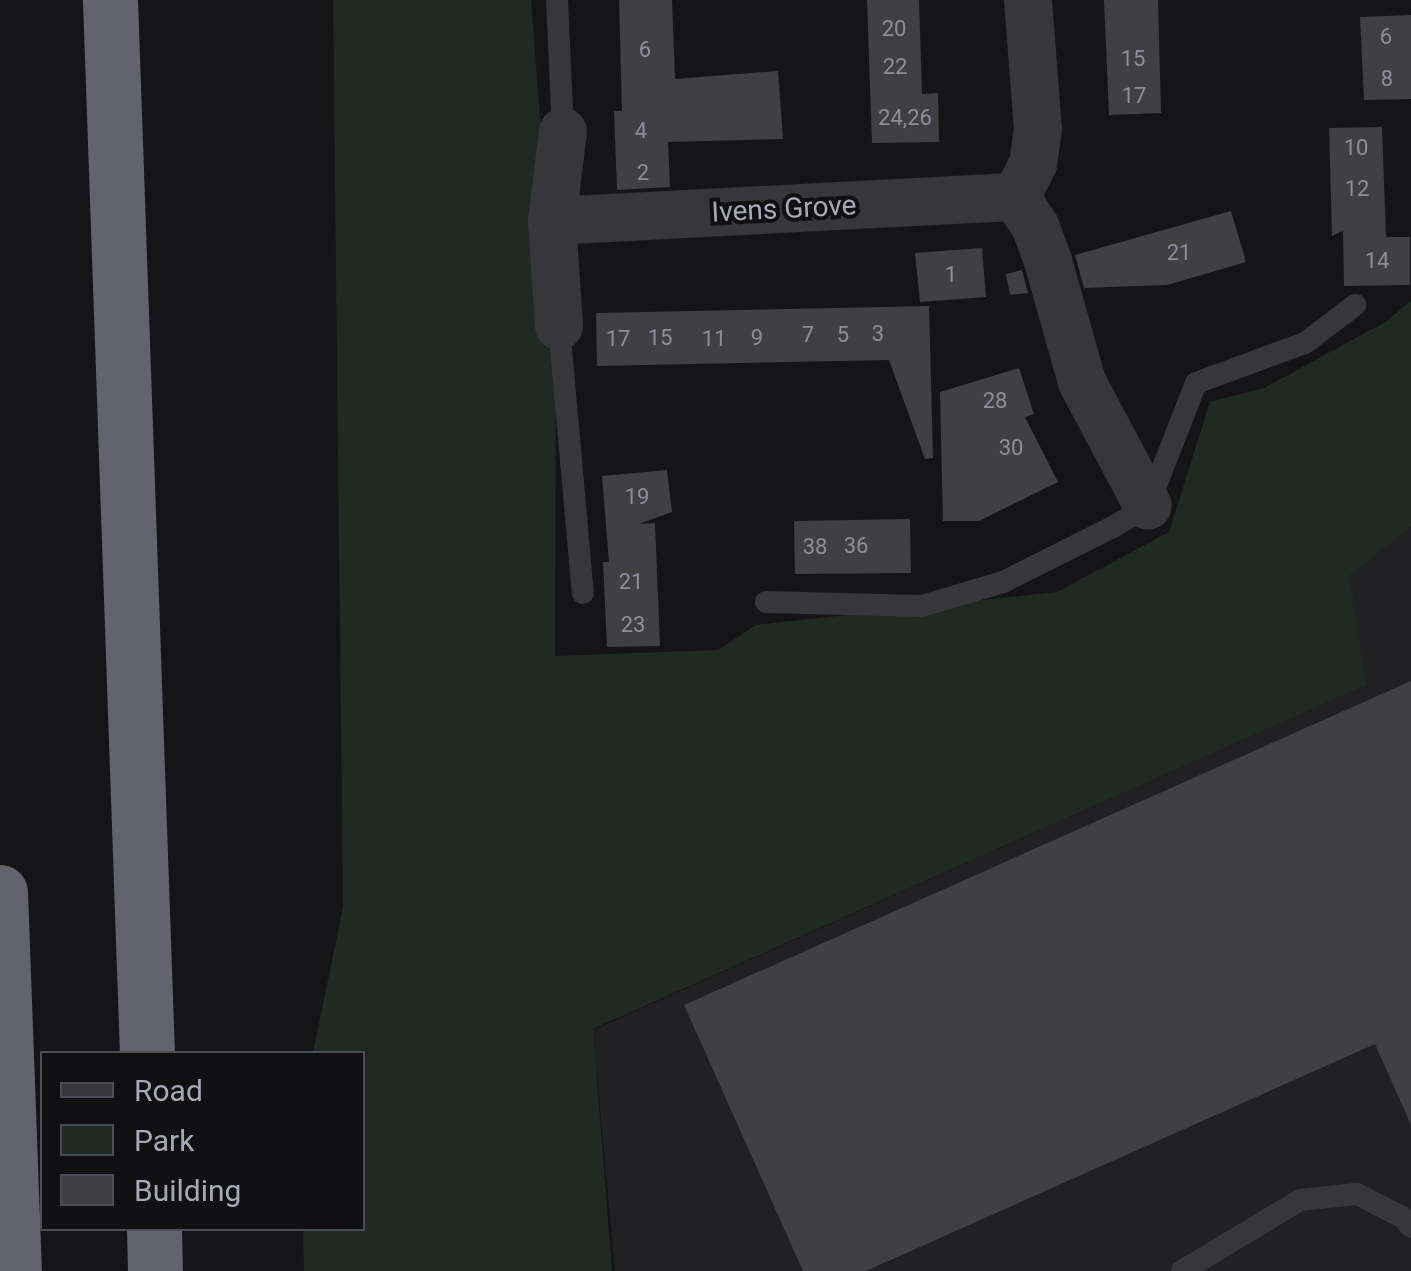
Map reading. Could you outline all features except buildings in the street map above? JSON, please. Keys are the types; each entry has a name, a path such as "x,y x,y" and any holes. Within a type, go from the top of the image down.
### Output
{"highway":[{"path":"110,0 148,1051"},
{"path":"0,892 14,1271"},
{"path":"154,1231 155,1271"}],"street":[{"path":"1028,0 1038,130 1033,164 1016,197 1036,228 1048,261 1082,382 1148,506"},
{"path":"559,326 552,221 563,132"},
{"name":"Ivens Grove","path":"552,221 1016,197"}],"lane":[{"path":"557,0 563,132"},
{"path":"766,602 922,606 1003,582 1148,506 1196,382 1306,343 1355,305"},
{"path":"559,326 583,593"},
{"path":"1182,1271 1300,1200 1357,1194 1402,1217 1411,1227"}],"shaded area":[{"path":"1411,527 1411,1271 615,1271 593,1030 1365,685 1350,574"}],"green space":[{"path":"333,0 531,0 556,325 555,656 718,650 756,625 1057,592 1169,532 1210,402 1264,388 1385,322 1411,301 1411,527 1350,575 1366,685 593,1029 612,1271 304,1271 303,1231 365,1231 365,1051 313,1051 343,907"}]}
